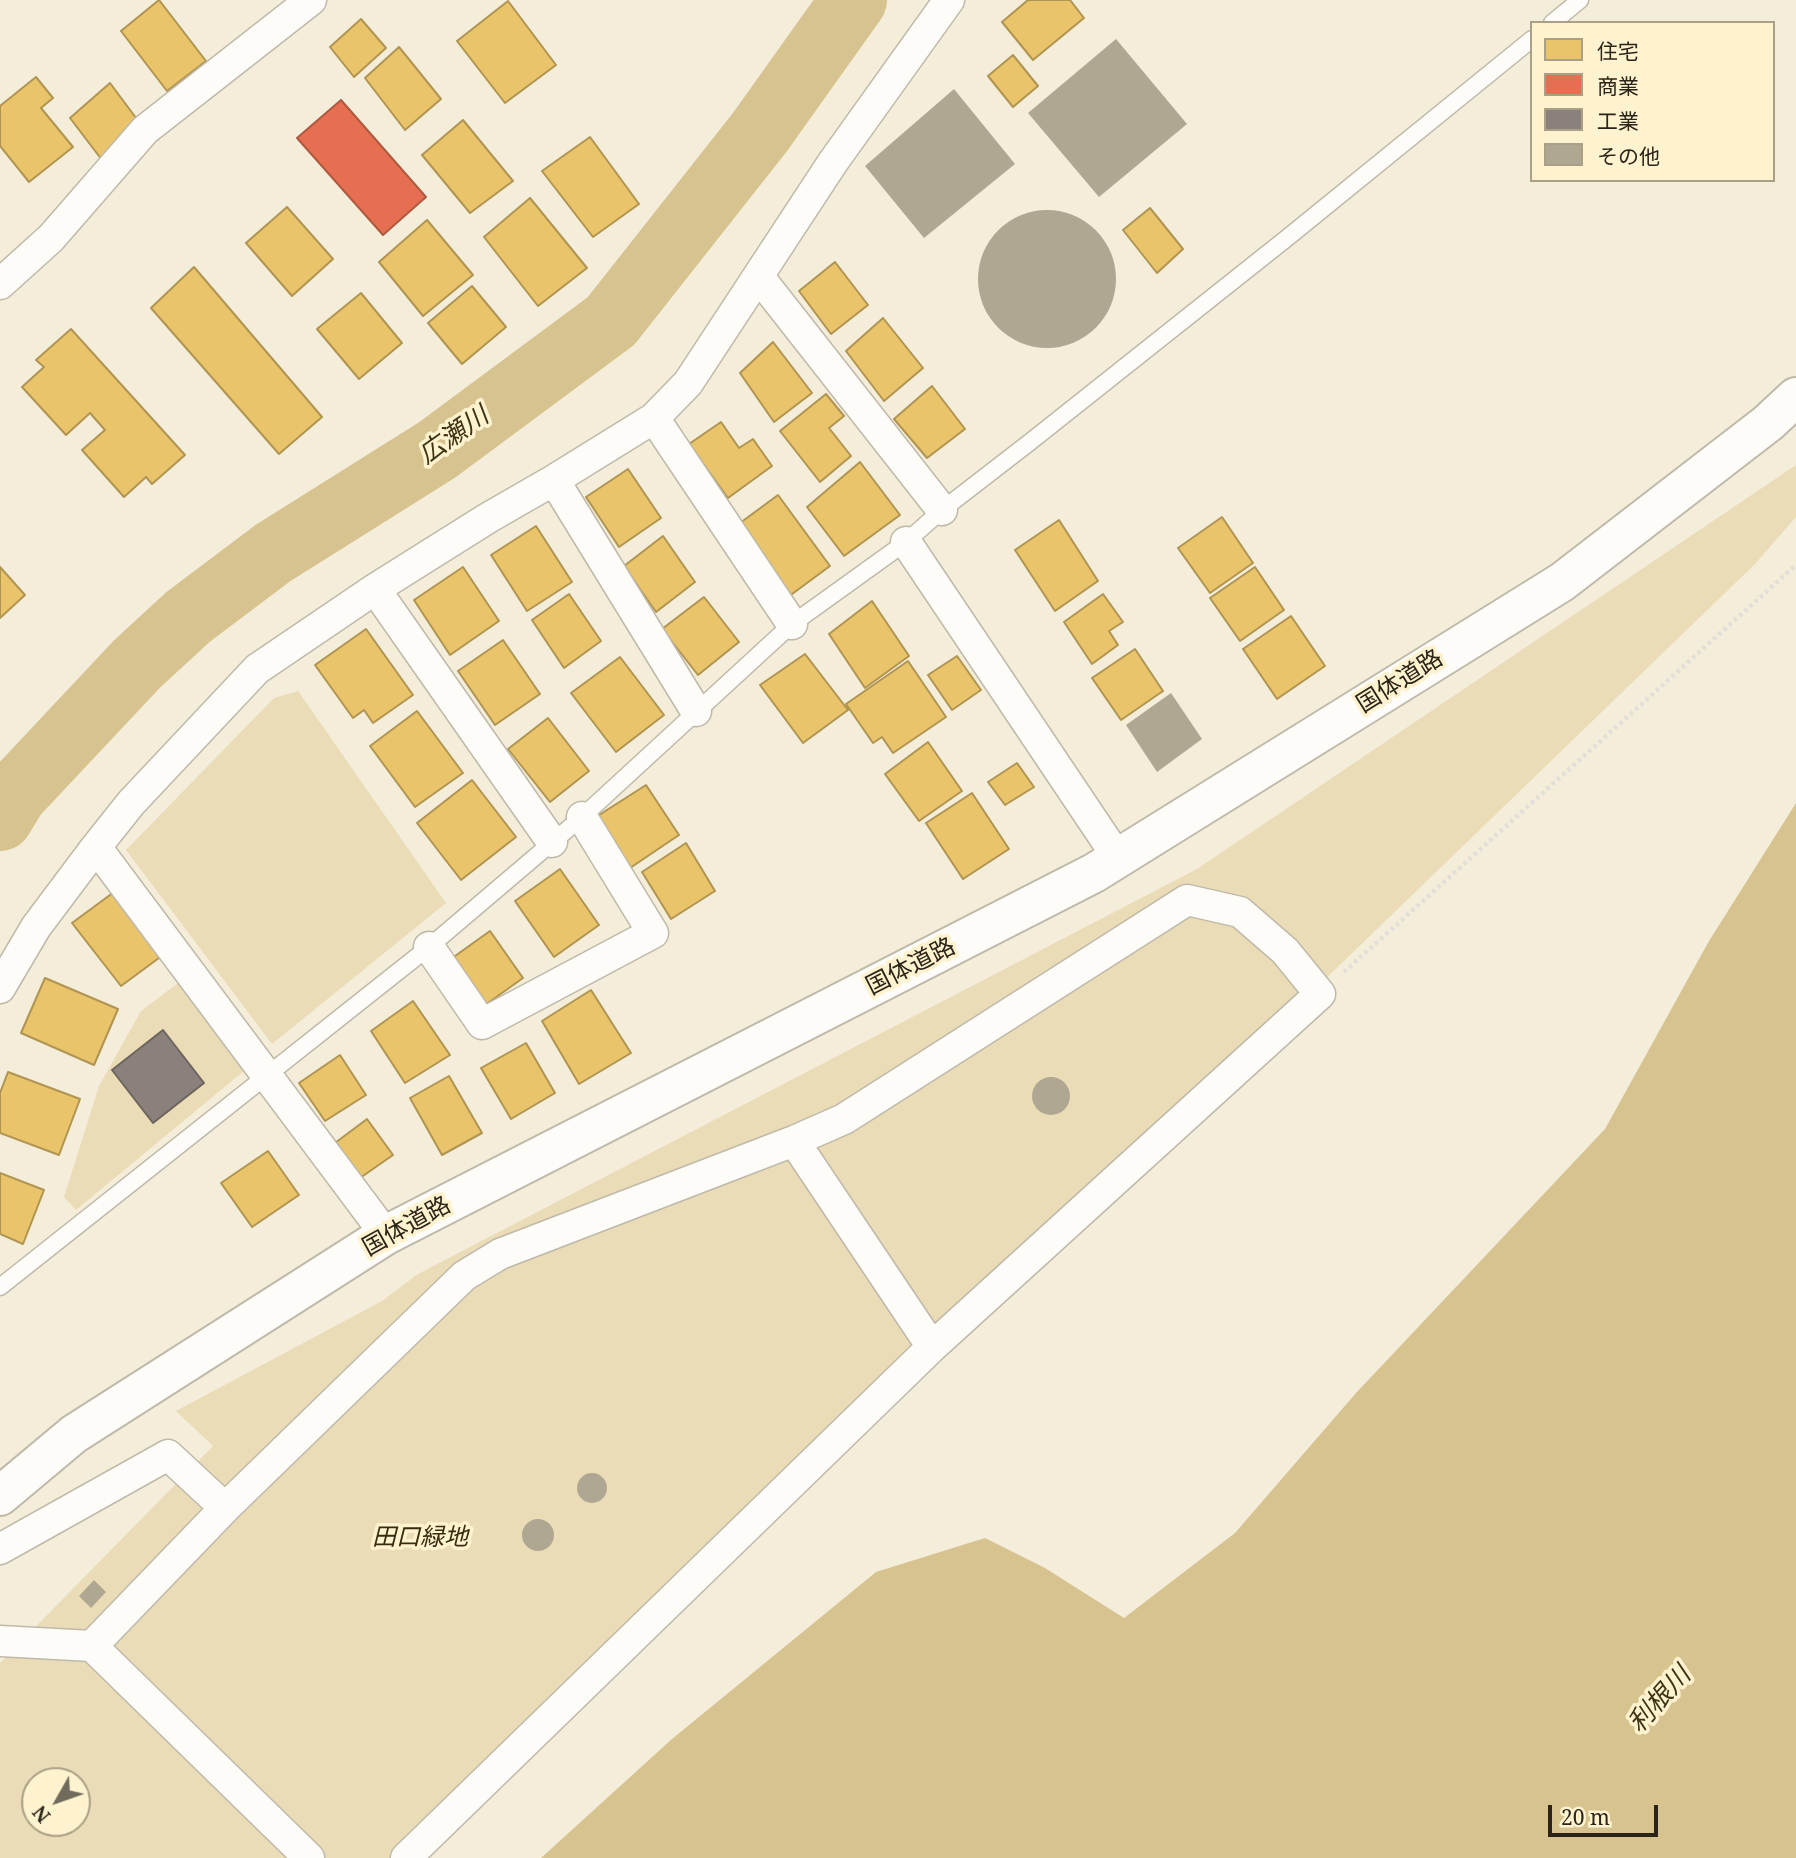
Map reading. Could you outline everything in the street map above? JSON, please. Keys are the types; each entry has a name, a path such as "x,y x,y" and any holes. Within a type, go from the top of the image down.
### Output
{"street":[{"path":"0,284 51,238 145,130 311,0"},
{"path":"0,988 36,928 96,846 131,803 257,668 375,589 654,418 688,383 833,162 949,0"},
{"path":"759,277 942,510"},
{"name":"国体道路","path":"0,1496 74,1434 386,1235 1094,873 1562,582 1768,423 1796,397"},
{"path":"654,418 792,624"},
{"path":"554,480 696,711"},
{"path":"906,542 1118,858"},
{"path":"375,589 552,842"},
{"path":"429,947 482,1024 653,933 582,817"},
{"path":"96,846 386,1235"},
{"path":"92,1646 225,1508 464,1276 500,1254 794,1141 844,1119 1187,900 1240,912 1284,951 1320,994 932,1347 406,1858"},
{"path":"794,1141 932,1347"},
{"path":"0,1549 168,1455 225,1508"},
{"path":"0,1641 92,1646 309,1858"}],"lane":[{"path":"1554,21 1580,0"},
{"path":"0,1287 429,947 582,817 792,624 906,542 942,510 1530,41"}],"path":[{"path":"1320,994 1796,565"}],"green space":[{"name":"田口緑地","path":"1796,465 1796,517 1755,564 415,1858 0,1858 0,1663 213,1446 176,1411 382,1301 418,1274 1197,869"},
{"path":"298,691 446,903 272,1044 126,850 274,698"},
{"path":"178,983 245,1070 76,1210 64,1197 99,1086 141,1011"}],"water":[{"name":"利根川","path":"1796,803 1796,1858 541,1858 672,1739 876,1572 985,1538 1045,1568 1124,1618 1235,1533 1356,1393 1605,1129 1709,941"}],"building: 住宅":[{"path":"159,0 206,61 167,91 121,31"},
{"path":"1028,0 1070,0 1084,18 1033,60 1002,22"},
{"path":"508,1 556,65 505,103 457,41"},
{"path":"361,19 386,48 354,77 330,47"},
{"path":"399,47 441,99 405,130 365,78"},
{"path":"1013,55 1038,86 1013,107 988,76"},
{"path":"36,77 53,98 41,108 73,147 29,182 0,146 0,106"},
{"path":"110,83 145,130 105,164 70,118"},
{"path":"463,120 513,181 470,213 422,155"},
{"path":"590,137 639,204 593,237 542,171"},
{"path":"530,198 587,268 538,306 484,237"},
{"path":"287,207 333,259 292,296 246,243"},
{"path":"1150,208 1183,249 1157,273 1123,230"},
{"path":"427,220 473,275 423,316 379,262"},
{"path":"835,262 868,305 831,334 799,291"},
{"path":"194,267 322,417 279,454 151,308"},
{"path":"472,286 506,327 462,364 428,323"},
{"path":"361,293 402,343 359,379 317,329"},
{"path":"883,318 923,368 884,401 846,351"},
{"path":"71,329 185,455 152,484 146,477 124,497 82,450 105,430 90,413 66,435 22,387 44,367 36,360"},
{"path":"773,342 812,393 774,422 740,373"},
{"path":"932,386 965,429 927,458 894,419"},
{"path":"826,394 844,416 829,428 851,456 820,482 780,431"},
{"path":"721,422 739,448 753,439 772,466 728,498 689,444"},
{"path":"860,462 900,515 844,556 807,507"},
{"path":"628,469 661,518 619,547 586,497"},
{"path":"778,495 830,566 788,597 736,526"},
{"path":"1222,517 1253,563 1210,593 1178,548"},
{"path":"1059,520 1098,581 1055,611 1015,550"},
{"path":"536,526 572,582 527,611 491,555"},
{"path":"663,536 695,582 656,612 624,566"},
{"path":"0,567 25,595 0,618"},
{"path":"463,567 499,621 450,655 414,600"},
{"path":"1255,567 1284,610 1240,641 1210,598"},
{"path":"569,594 601,641 564,668 532,620"},
{"path":"1103,594 1123,622 1109,631 1118,645 1092,664 1064,622"},
{"path":"704,597 739,642 698,675 662,629"},
{"path":"872,601 909,656 865,688 829,634"},
{"path":"1291,616 1325,666 1277,699 1243,649"},
{"path":"366,629 413,695 373,723 364,710 353,718 315,665"},
{"path":"503,640 540,694 495,725 458,671"},
{"path":"1135,649 1163,691 1121,720 1092,678"},
{"path":"805,654 848,710 803,743 760,685"},
{"path":"957,656 981,690 952,710 928,675"},
{"path":"620,657 664,715 616,752 571,693"},
{"path":"908,661 946,717 893,753 882,737 873,743 846,704"},
{"path":"417,711 463,773 415,807 370,746"},
{"path":"548,718 589,771 550,802 508,749"},
{"path":"928,742 962,791 919,821 885,774"},
{"path":"1017,763 1034,787 1005,805 988,782"},
{"path":"472,780 516,837 461,880 417,823"},
{"path":"646,785 679,835 630,868 596,817"},
{"path":"972,793 1009,849 963,879 926,823"},
{"path":"686,843 715,891 671,919 642,872"},
{"path":"560,869 599,925 554,957 515,901"},
{"path":"114,892 163,955 121,986 72,923"},
{"path":"490,931 523,978 481,1008 448,961"},
{"path":"45,978 118,1009 94,1065 21,1033"},
{"path":"591,990 631,1053 579,1084 542,1021"},
{"path":"413,1001 450,1055 405,1083 371,1031"},
{"path":"526,1043 555,1093 511,1119 481,1068"},
{"path":"340,1055 366,1095 325,1121 299,1083"},
{"path":"8,1072 80,1099 59,1155 0,1133 0,1093"},
{"path":"449,1076 482,1133 442,1155 410,1098"},
{"path":"367,1119 393,1155 360,1178 335,1143"},
{"path":"268,1151 299,1195 252,1227 221,1183"},
{"path":"0,1173 44,1190 23,1244 0,1234"}],"building: 商業":[{"path":"341,100 426,197 383,235 297,138"}],"building: 工業":[{"path":"163,1030 204,1083 153,1123 112,1070"}],"building: その他":[{"path":"1116,39 1187,124 1099,197 1028,113"},
{"path":"954,89 1015,164 924,238 865,166"},
{"path":"1047,210 1074,215 1096,230 1111,252 1116,279 1111,306 1096,328 1074,343 1047,348 1020,343 998,328 983,306 978,279 983,252 998,230 1020,215"},
{"path":"1171,693 1202,739 1157,772 1126,725"},
{"path":"1051,1077 1064,1083 1070,1096 1064,1109 1051,1115 1038,1109 1032,1096 1038,1083"},
{"path":"592,1473 603,1477 607,1488 603,1499 592,1503 581,1499 577,1488 581,1477"},
{"path":"538,1519 549,1524 554,1535 549,1546 538,1551 527,1546 522,1535 527,1524"},
{"path":"94,1580 106,1592 91,1608 79,1596"}],"waterway":[{"name":"広瀬川","path":"0,818 14,795 137,664 188,617 273,553 437,450 611,321 760,132 854,0"}]}
